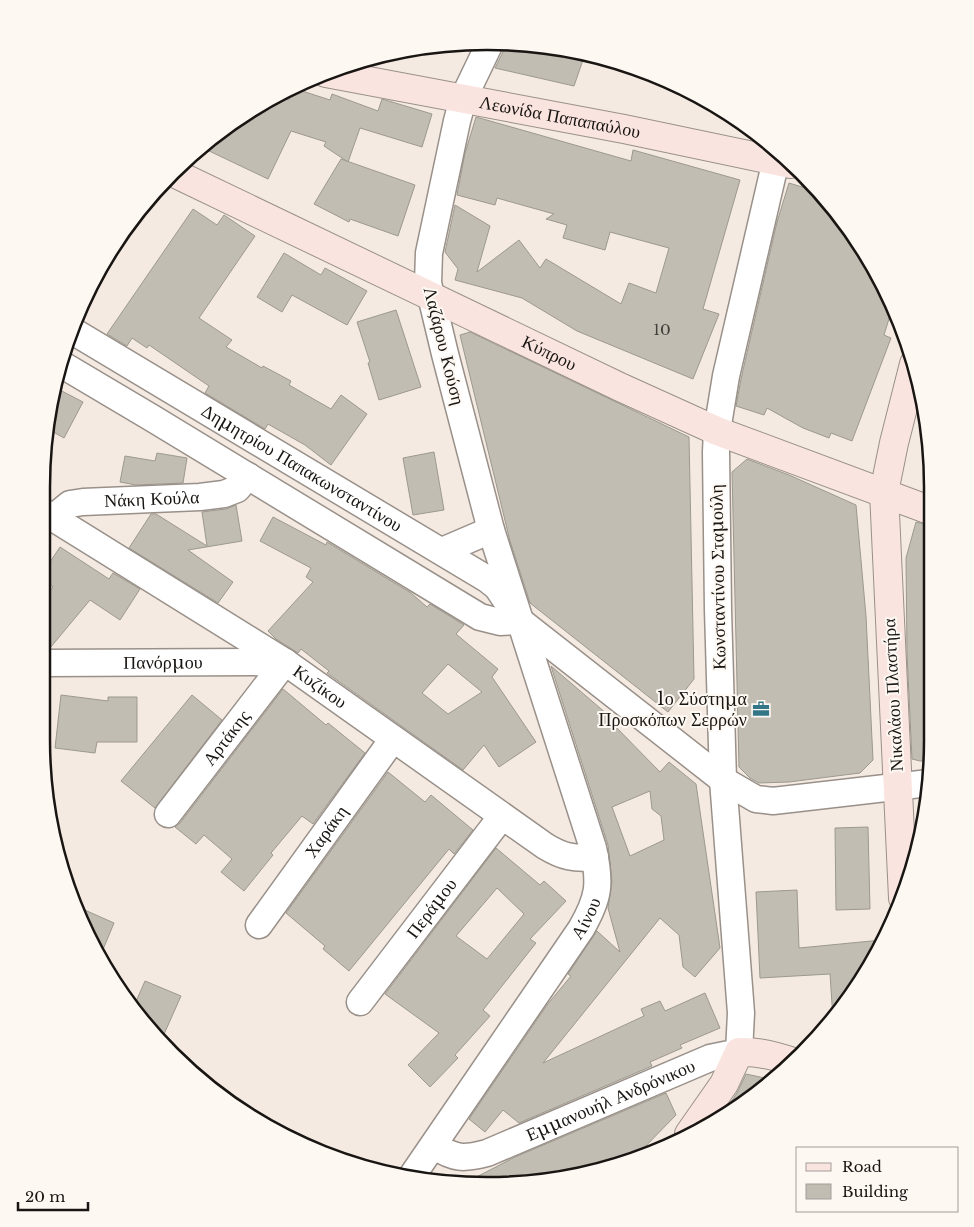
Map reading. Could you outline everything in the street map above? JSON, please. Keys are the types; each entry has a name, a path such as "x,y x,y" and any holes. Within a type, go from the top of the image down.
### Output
{"main road":[{"name":"Λεωνίδα Παπαπαύλου","path":"340,76 624,129 778,161"},
{"name":"Κύπρου","path":"180,176 620,387 717,430 924,507"},
{"name":"Νικαλάου Πλαστήρα","path":"902,877 884,492 910,379"},
{"name":"Εμμανουήλ Ανδρόνικου","path":"739,1052 773,1055 785,1059"},
{"name":"Κωνσταντίνου Σταμούλη","path":"698,1122 724,1084 739,1052"}],"street":[{"name":"Λαζάρου Κούση","path":"487,50 463,99 428,253 427,269 430,296 490,530 520,620"},
{"name":"Κωνσταντίνου Σταμούλη","path":"739,1052 741,998 723,780 715,472 717,430 726,376 782,165"},
{"name":"Δημητρίου Παπακωνσταντίνου","path":"78,334 474,570 497,587 520,620 723,780 745,793 764,801 921,784"},
{"name":"Δημητρίου Παπακωνσταντίνου","path":"67,368 480,617 500,622 520,620"},
{"name":"Νάκη Κούλα","path":"50,514 70,504 83,502 224,494 237,489 248,476"},
{"name":"Κυζίκου","path":"50,516 285,662 531,837 559,854 574,858 595,857"},
{"path":"442,551 490,530"},
{"name":"Αίνου","path":"416,1171 587,920 597,894 598,873 595,857 520,620"},
{"name":"Πανόρμου","path":"50,659 285,662"},
{"name":"Αρτάκης","path":"168,814 285,662"},
{"name":"Χαράκη","path":"259,925 393,739"},
{"name":"Περάμου","path":"360,1002 502,816"},
{"name":"Εμμανουήλ Ανδρόνικου","path":"433,1146 456,1158 487,1154 710,1058 739,1052"}],"building":[{"path":"504,51 544,54 583,61 574,86 495,68"},
{"path":"302,91 330,100 332,94 378,111 382,99 432,114 422,147 360,128 348,162 324,146 326,142 291,131 268,179 208,151 244,124 287,99 289,100 290,97"},
{"path":"476,117 631,161 633,150 740,180 703,309 719,314 693,379 577,331 522,298 455,280 458,269 445,252 455,205 490,226 477,272 519,240 540,268 546,259 621,304 629,283 656,293 669,248 610,232 605,250 563,238 567,225 546,219 554,214 497,198 495,205 457,195 465,153"},
{"path":"341,159 415,185 398,236 350,219 349,222 314,204"},
{"path":"789,183 806,188 834,221 850,244 879,294 890,317 884,335 891,338 852,441 831,433 829,438 803,428 767,408 764,415 736,406 777,222"},
{"path":"193,209 217,225 224,215 255,236 199,318 232,340 226,347 262,368 263,366 291,381 289,385 331,409 341,395 367,414 331,465 305,445 268,424 265,429 205,393 209,386 149,345 147,348 132,338 127,346 107,334"},
{"path":"284,253 321,275 325,268 367,291 347,325 292,295 282,312 257,297"},
{"path":"396,310 421,387 379,400 368,363 370,362 357,322"},
{"path":"470,332 689,437 694,679 668,712 530,603 510,541 460,335"},
{"path":"61,391 83,402 64,438 54,432"},
{"path":"434,452 444,510 413,515 403,458"},
{"path":"157,453 187,458 183,483 136,485 120,482 125,456 155,461"},
{"path":"747,459 789,475 856,505 866,616 873,760 860,773 789,782 759,783 750,778 739,767 732,472"},
{"path":"236,505 242,541 188,550 233,582 218,603 129,548 151,514 156,514 207,546 202,512 226,509"},
{"path":"273,517 326,545 327,542 411,593 427,607 430,604 464,625 456,634 498,669 492,677 536,742 499,767 484,745 463,770 327,673 329,671 301,649 298,653 276,639 268,631 313,582 306,577 311,568 260,541","holes":["448,664 482,692 448,714 422,693"]},
{"path":"916,522 924,524 923,761 912,759 907,653 906,558"},
{"path":"60,547 109,579 113,573 140,589 120,620 90,600 50,648 50,591 53,587 50,585 50,562"},
{"path":"551,666 614,720 611,722 660,772 669,762 696,784 720,948 695,977 683,967 679,935 660,918 543,1063 644,1016 641,1009 660,1001 665,1011 705,993 720,1028 680,1045 682,1048 650,1062 652,1066 519,1123 503,1110 485,1132 469,1119 547,1005 571,976 568,974 597,931 620,952 608,908 612,881 608,845","holes":["650,791 652,809 661,816 664,840 630,856 612,807"]},
{"path":"283,689 326,725 328,723 365,753 313,824 302,816 271,853 273,855 244,891 221,872 232,859 204,835 196,844 175,827"},
{"path":"61,695 108,701 108,697 137,697 137,742 97,742 95,753 55,748"},
{"path":"192,695 222,720 155,808 121,781"},
{"path":"388,772 425,802 431,795 473,830 454,854 449,849 349,971 323,949 325,946 286,913"},
{"path":"868,827 870,909 836,910 835,828"},
{"path":"496,848 540,885 544,881 566,901 530,939 536,943 483,1010 490,1016 455,1055 458,1058 430,1087 408,1065 439,1033 385,994","holes":["497,888 524,914 487,959 456,936"]},
{"path":"797,890 799,948 875,941 850,983 832,1008 830,974 760,978 756,892"},
{"path":"84,910 114,923 104,948"},
{"path":"145,981 181,996 164,1034 136,1001"},
{"path":"746,1074 764,1078 730,1103"},
{"path":"666,1093 676,1115 644,1148 627,1154 572,1169 516,1176 477,1177 515,1157"}],"place":[{"name":"1ο Σύστημα Προσκόπων Σερρών","path":"761,709"}]}
